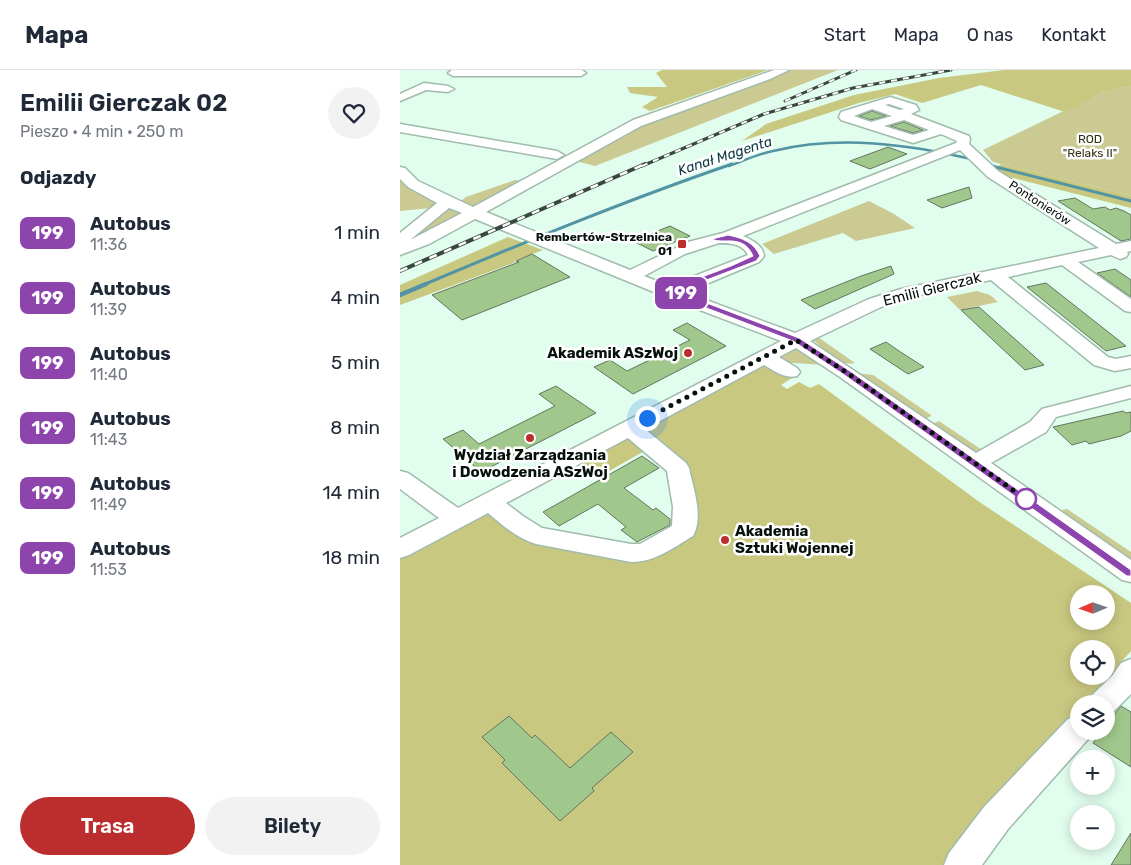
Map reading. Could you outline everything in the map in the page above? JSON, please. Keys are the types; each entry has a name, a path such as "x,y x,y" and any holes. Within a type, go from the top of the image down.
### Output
{"street":[{"path":"400,250 480,214 638,123 661,113 736,89 784,70"},
{"path":"453,73 581,72"},
{"path":"400,98 424,86 448,89"},
{"path":"871,126 913,110 890,100 878,103 878,106 871,105 845,115 871,126 913,139 942,130"},
{"path":"902,115 942,130 961,141"},
{"path":"400,128 557,155"},
{"path":"632,276 656,261 709,240 728,238 961,141"},
{"name":"Pontonierów","path":"961,141 990,168 1131,261"},
{"path":"400,171 413,184 447,202 677,295 796,340 846,372 1131,573"},
{"path":"400,240 447,202"},
{"path":"677,295 693,283 734,268 756,256 753,248 738,240 728,238"},
{"name":"Emilii Gierczak","path":"400,549 796,340 875,303 907,293 1131,246"},
{"path":"1066,260 1131,307"},
{"path":"994,274 1101,361 1115,366 1131,362"},
{"path":"875,303 894,315"},
{"path":"764,357 790,372"},
{"path":"974,462 1038,427 1049,413 1131,392"},
{"path":"488,501 514,522 536,535 644,554 684,530 685,507 678,468 630,428"},
{"path":"400,478 456,519"},
{"path":"1110,695 1131,671"},
{"path":"961,865 996,818 1070,738"}],"green space":[{"path":"789,70 838,70 595,166 576,161 612,138 684,107 694,107"},
{"name":"ROD \"Relaks II\"","path":"1131,86 1131,196 993,162 983,150 1101,93"},
{"path":"400,178 413,191 435,200 435,204 431,208 400,211"},
{"path":"515,180 523,181 479,206 468,206 461,201 466,197"},
{"path":"869,201 915,228 856,241 843,233 774,254 762,244"},
{"path":"446,209 457,209 464,214 409,240"},
{"path":"977,291 990,295 998,302 960,310 947,297"},
{"path":"815,335 855,363 843,363 833,357 814,341 813,337"},
{"path":"795,348 800,349 825,365 778,362 779,353"},
{"path":"856,373 873,375 931,416 924,420"},
{"path":"939,421 982,450 969,451 930,425"},
{"path":"1067,509 1131,552 1131,564 1071,523 1069,516 1062,510"}],"shaded area":[{"path":"662,70 768,70 650,111 642,107 658,97 630,93 627,87 667,87 656,73"},
{"path":"1004,70 1131,70 1131,86 1101,93 1065,112 981,85 922,103 895,94 859,103 742,141 766,124 854,95 939,78"},
{"path":"1001,164 1131,196 1131,208 1009,177 995,169"},
{"path":"508,237 543,250 514,261 516,262 400,305 400,285"},
{"name":"Akademia Sztuki Wojennej","path":"766,365 792,378 781,385 787,389 799,382 810,388 819,384 978,501 1104,585 1070,585 1070,630 1115,630 1115,592 1131,603 1131,651 1115,669 1115,640 1070,640 1070,685 1101,685 1092,695 1070,695 1070,720 985,817 948,865 400,865 400,557 487,510 519,537 615,556 692,531 660,442 597,478 577,462"}],"building":[{"path":"872,111 886,116 871,120 859,116"},
{"path":"904,122 923,130 913,133 890,126"},
{"path":"888,147 907,154 870,169 850,161"},
{"path":"969,187 972,198 942,208 927,200"},
{"path":"1075,198 1093,209 1105,207 1110,210 1116,208 1131,215 1131,239 1121,241 1058,201"},
{"path":"670,226 690,236 653,251 633,241"},
{"path":"532,254 570,277 462,320 432,295 519,262 516,261"},
{"path":"891,266 894,274 815,309 801,300 861,276"},
{"path":"1115,269 1131,280 1131,297 1097,273"},
{"path":"1046,283 1126,346 1106,351 1027,287"},
{"path":"979,307 1044,365 1025,370 961,310"},
{"name":"Akademik ASzWoj","path":"687,323 726,346 633,394 594,367 610,360 627,371 690,340 673,330"},
{"path":"886,342 924,367 908,374 870,349"},
{"path":"556,386 596,413 481,472 443,439 463,430 479,444 555,406 539,394"},
{"path":"1123,411 1126,413 1131,412 1131,431 1121,436 1089,444 1086,441 1072,445 1053,427"},
{"path":"642,456 659,468 624,488 653,510 656,508 670,519 670,525 637,542 621,530 626,527 598,504 559,526 543,512"},
{"path":"1121,706 1131,712 1131,767 1115,757 1115,750 1104,750 1093,743 1095,740 1115,740 1115,714"},
{"path":"509,716 532,738 535,735 570,768 611,732 633,752 592,788 594,791 560,821 502,763 505,760 482,737"},
{"path":"1131,833 1131,865 1111,865"}],"waterway":[{"name":"Kanał Magenta","path":"729,166 773,151 823,143 899,146 975,160"},
{"name":"Kanał Magenta","path":"423,285 576,222 732,164"},
{"name":"Kanał Magenta","path":"990,166 988,165 1131,201"},
{"name":"Kanał Magenta","path":"400,295 426,284"}],"railway":[{"path":"785,101 856,70"},
{"path":"642,166 764,114 853,88 951,70"},
{"path":"400,271 645,164"}],"bus line":[{"name":"199","path":"715,239 728,238 738,240 753,248 756,256 734,268 693,283 677,295 796,340 846,372 1131,573"}],"place":[{"name":"Rembertów-Strzelnica 01","path":"682,244"},
{"name":"Akademik ASzWoj","path":"688,353"},
{"name":"Wydział Zarządzania i Dowodzenia ASzWoj","path":"530,438"},
{"name":"Akademia Sztuki Wojennej","path":"725,540"}],"route":[{"path":"647,418 796,340 846,372 1030,502 1026,499"}]}
